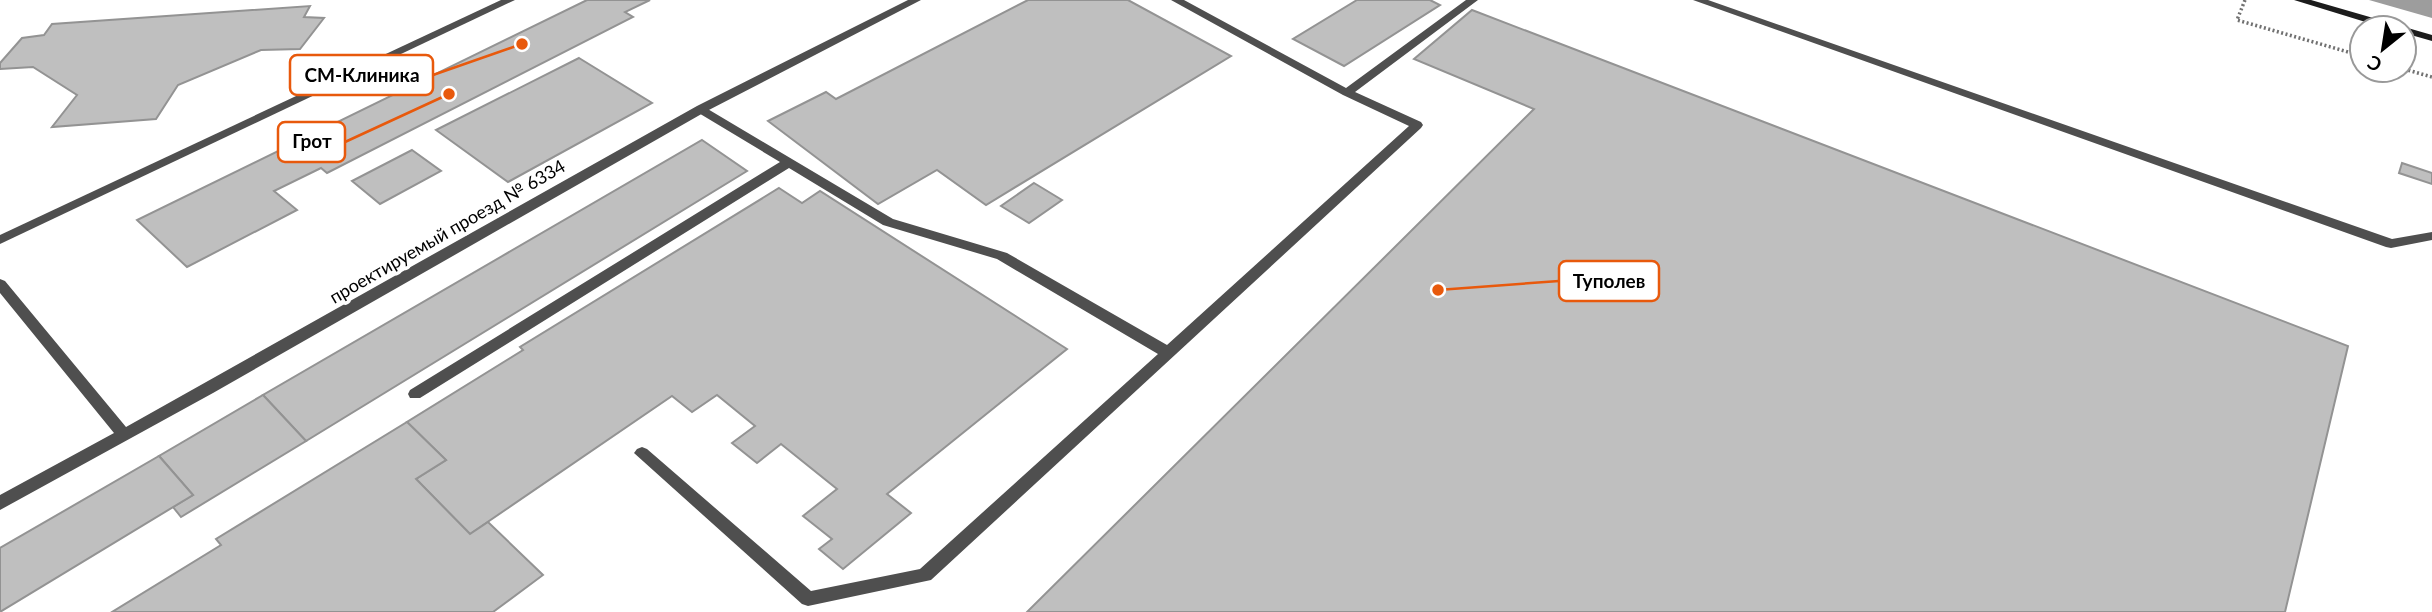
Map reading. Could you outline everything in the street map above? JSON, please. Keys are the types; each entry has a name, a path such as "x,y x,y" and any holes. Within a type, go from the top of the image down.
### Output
{"main road":[{"path":"2299,0 2348,14"}],"street":[{"path":"0,240 510,0"},
{"path":"642,453 808,599 925,575 1417,125 1347,93 1176,0"},
{"path":"1347,93 1473,0"},
{"path":"1698,0 2390,244 2432,236"},
{"name":"проектируемый проезд № 6334","path":"0,503 701,109 912,1"},
{"path":"701,109 888,222 1002,256 1168,353"},
{"path":"415,394 789,162"},
{"path":"0,284 123,434"}],"path":[{"path":"2245,0 2237,20 2348,52"}],"shaded area":[{"path":"2369,0 2432,0 2432,18"}],"building":[{"path":"587,0 650,0 625,12 633,17 327,173 321,168 274,191 297,210 187,267 137,220"},
{"path":"1028,0 1128,0 1231,56 986,205 937,170 878,204 768,121 826,92 836,99"},
{"path":"1357,0 1430,0 1440,5 1344,66 1293,39"},
{"path":"310,6 304,17 324,18 300,49 261,50 178,85 156,119 52,127 77,95 33,67 0,69 0,63 22,38 44,35 52,24"},
{"path":"1472,10 2348,346 2285,612 1027,612 1534,109 1414,59"},
{"path":"579,58 652,103 508,182 436,130"},
{"path":"702,140 747,171 306,441 263,395"},
{"path":"412,150 441,171 380,204 352,181"},
{"path":"2402,163 2432,173 2432,184 2399,173"},
{"path":"1034,183 1062,200 1029,223 1001,206"},
{"path":"779,188 802,203 820,191 1067,349 887,494 911,513 843,569 819,549 832,539 803,516 837,489 781,444 757,463 732,443 755,426 717,395 692,412 672,396 470,534 416,479 446,460 407,422 523,350 520,347"},
{"path":"263,395 306,441 181,517 173,507 193,495 159,456"},
{"path":"407,422 446,460 416,479 470,534 488,522 543,575 493,612 112,612 221,545 216,539"},
{"path":"159,456 193,495 0,612 0,548"}],"place":[{"name":"СМ-Клиника","path":"522,44"},
{"name":"Грот","path":"449,94"},
{"name":"Туполев","path":"1438,290"}]}
